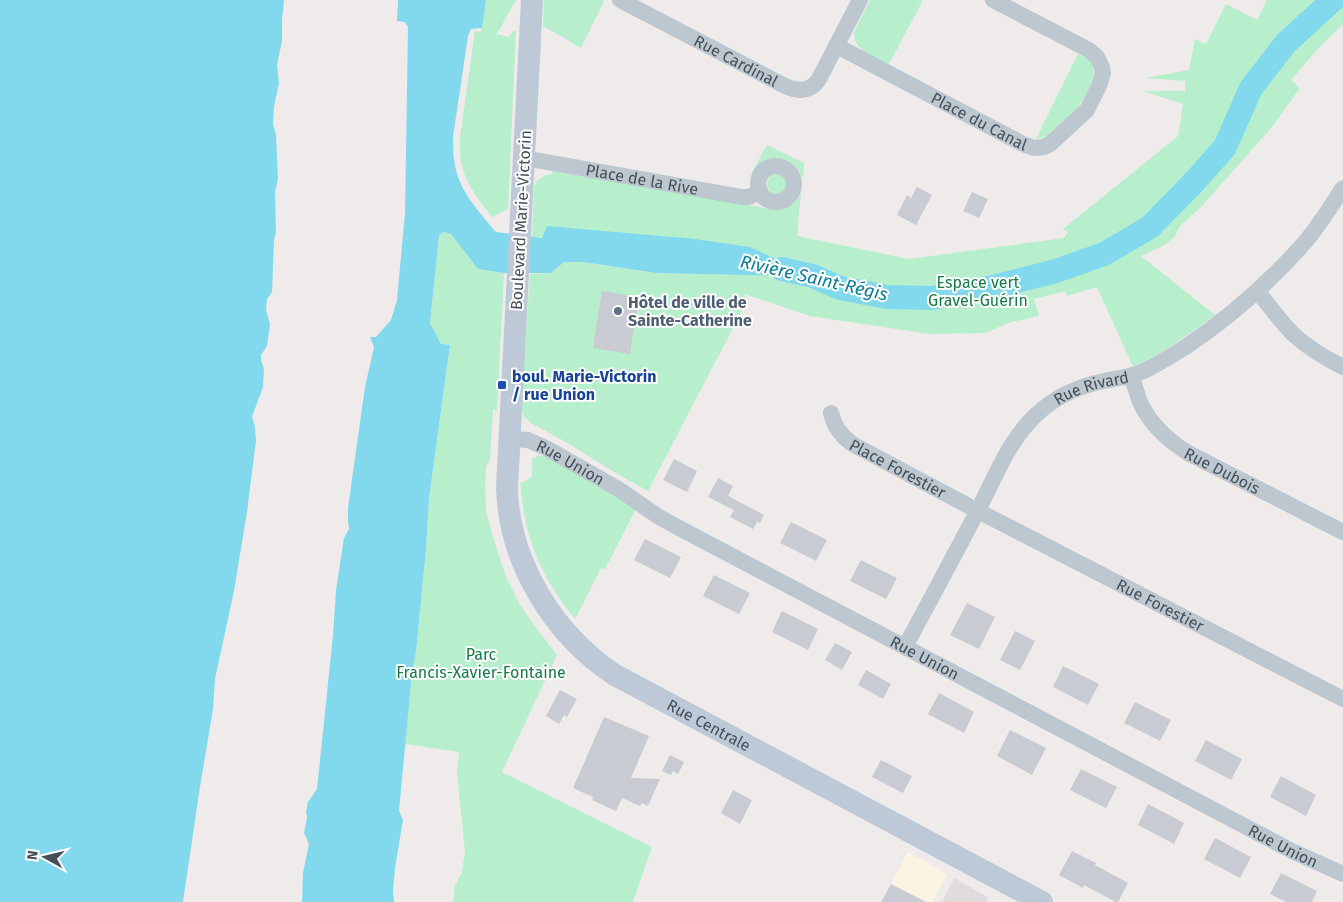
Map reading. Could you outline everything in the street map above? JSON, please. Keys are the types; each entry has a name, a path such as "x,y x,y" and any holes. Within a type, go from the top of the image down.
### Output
{"street":[{"name":"Boulevard Marie-Victorin","path":"510,440 532,0"},
{"name":"Rue Cardinal","path":"620,0 792,90 800,91 813,87 837,46"},
{"path":"837,46 860,0"},
{"name":"Place du Canal","path":"837,46 1023,144 1034,148 1044,147 1055,140 1087,110 1102,79 1102,66 1097,57 1089,50 993,0"},
{"name":"Place de la Rive","path":"524,158 742,197 749,197 760,191"},
{"name":"Rue Rivard","path":"904,647 978,511 1006,454 1026,425 1038,413 1066,394 1104,381 1132,377 1153,367 1199,338 1257,291 1307,240 1343,188"},
{"path":"1257,291 1292,333 1321,355 1343,367"},
{"name":"Rue Dubois","path":"1132,377 1138,397 1146,412 1165,436 1175,444 1188,453 1343,532"},
{"name":"Place Forestier","path":"831,413 840,433 854,445 978,511"},
{"name":"Rue Union","path":"510,440 528,440 546,448 620,490 668,522 1294,852 1343,874"},
{"name":"Rue Centrale","path":"510,440 507,501 512,531 522,559 535,587 552,613 568,634 592,657 615,675 649,694 1042,902"},
{"name":"Rue Forestier","path":"978,511 1343,699"}],"shaded area":[{"path":"908,852 947,874 932,902 927,902 914,896 881,902"},
{"path":"954,878 988,897 986,902 942,902"}],"green space":[{"path":"486,0 516,0 497,34 509,37 513,31 516,31 508,209 492,217 467,181 461,162 460,151 460,138 475,31 481,32"},
{"path":"544,0 604,1 581,48 543,26"},
{"path":"870,0 923,0 889,64 865,52 854,37 855,30"},
{"name":"Espace vert Gravel-Guérin","path":"1267,0 1343,0 1343,24 1291,80 1300,88 1272,127 1201,207 1180,226 1174,238 1161,247 1141,256 1215,315 1155,356 1133,367 1097,287 1067,296 1065,291 1034,299 1039,316 1011,322 985,333 930,334 810,316 745,294 744,307 648,491 531,423 524,417 521,409 530,274 551,273 563,262 583,262 656,273 811,275 750,247 532,237 534,186 541,178 552,174 552,171 777,210 792,205 801,193 797,236 909,259 1064,238 1068,232 1063,229 1178,136 1183,104 1143,91 1185,91 1185,81 1145,78 1189,70 1195,39 1206,44 1226,4 1257,20"},
{"path":"1078,54 1085,57 1093,68 1094,74 1090,86 1075,111 1045,137 1036,139"},
{"path":"767,145 804,163 803,179 799,170 792,163 780,159 774,159 762,164 753,174 752,172"},
{"path":"777,174 784,177 787,184 784,191 777,194 770,191 767,184 770,177"},
{"name":"Parc Francis-Xavier-Fontaine","path":"443,232 451,234 478,269 504,273 497,410 493,410 490,459 486,467 486,510 506,577 520,605 557,655 502,772 652,847 633,902 453,902 455,886 462,872 465,851 457,775 459,752 405,744 426,550 429,498 450,345 441,344 430,323 439,236"},
{"path":"537,455 547,457 636,509 605,569 601,568 575,619 550,584 532,546 528,532 520,483 532,476 532,458 536,458"}],"water":[{"path":"0,0 284,0 282,41 277,65 279,83 274,107 273,125 276,134 278,179 275,192 276,232 272,292 267,299 266,310 270,324 267,346 261,355 264,369 263,387 252,417 256,440 247,512 234,591 215,679 213,709 183,902 0,902"},
{"path":"398,0 486,0 482,28 471,29 468,36 453,137 453,151 457,175 461,184 477,209 496,232 542,238 547,226 695,239 750,247 813,276 656,273 583,262 564,262 551,273 504,273 478,269 451,234 443,232 439,236 430,323 441,344 450,345 429,498 426,550 399,811 403,820 395,868 394,902 302,902 303,873 309,844 304,833 307,818 306,811 308,802 317,789 336,590 344,538 349,529 348,508 365,387 374,347 370,337 376,337 391,320 397,300 405,213 408,27 405,22 397,21"}],"building":[{"path":"917,187 932,195 916,225 897,215 907,195 911,198"},
{"path":"972,192 988,199 979,218 963,211"},
{"name":"Hôtel de ville de Sainte-Catherine","path":"602,291 639,297 630,354 593,348"},
{"path":"674,459 697,471 687,492 663,480"},
{"path":"718,478 733,486 728,496 764,515 760,523 757,522 753,529 730,517 734,510 708,497"},
{"path":"791,522 827,540 816,561 780,543"},
{"path":"645,539 681,557 670,578 634,560"},
{"path":"861,560 897,578 886,599 850,581"},
{"path":"714,575 750,593 739,614 703,596"},
{"path":"967,603 995,617 979,649 950,635"},
{"path":"782,611 818,629 808,650 772,632"},
{"path":"1015,631 1035,641 1020,670 1000,660"},
{"path":"835,643 852,652 842,670 825,660"},
{"path":"1063,666 1099,684 1088,705 1053,687"},
{"path":"866,670 891,684 883,699 858,685"},
{"path":"560,690 577,699 567,717 564,715 559,724 546,716"},
{"path":"939,693 974,712 964,733 928,714"},
{"path":"1135,702 1171,720 1160,741 1124,723"},
{"path":"604,717 649,736 631,778 660,779 648,806 642,803 640,806 622,798 616,811 592,800 593,797 573,788"},
{"path":"1010,730 1046,748 1032,775 997,756"},
{"path":"1206,740 1242,759 1231,780 1195,761"},
{"path":"670,755 684,762 678,774 673,771 671,775 662,771"},
{"path":"881,760 912,776 903,793 872,777"},
{"path":"1081,769 1117,787 1106,808 1070,790"},
{"path":"1281,776 1316,795 1306,816 1270,797"},
{"path":"733,790 752,800 740,824 721,813"},
{"path":"1148,804 1184,823 1174,844 1138,825"},
{"path":"1215,838 1251,857 1240,878 1204,859"},
{"path":"1072,851 1128,883 1118,902 1084,885 1083,888 1059,875"},
{"path":"1281,873 1317,891 1312,902 1286,902 1270,894"},
{"path":"891,884 926,902 881,902"}],"waterway":[{"name":"Rivière Saint-Régis","path":"782,269 813,276 840,288 887,297 932,298 989,288 1056,271 1104,254 1150,227 1195,181 1225,147 1251,88 1286,43 1333,0"}],"place":[{"name":"Hôtel de ville de Sainte-Catherine","path":"618,311"},
{"name":"boul. Marie-Victorin / rue Union","path":"502,385"}]}
